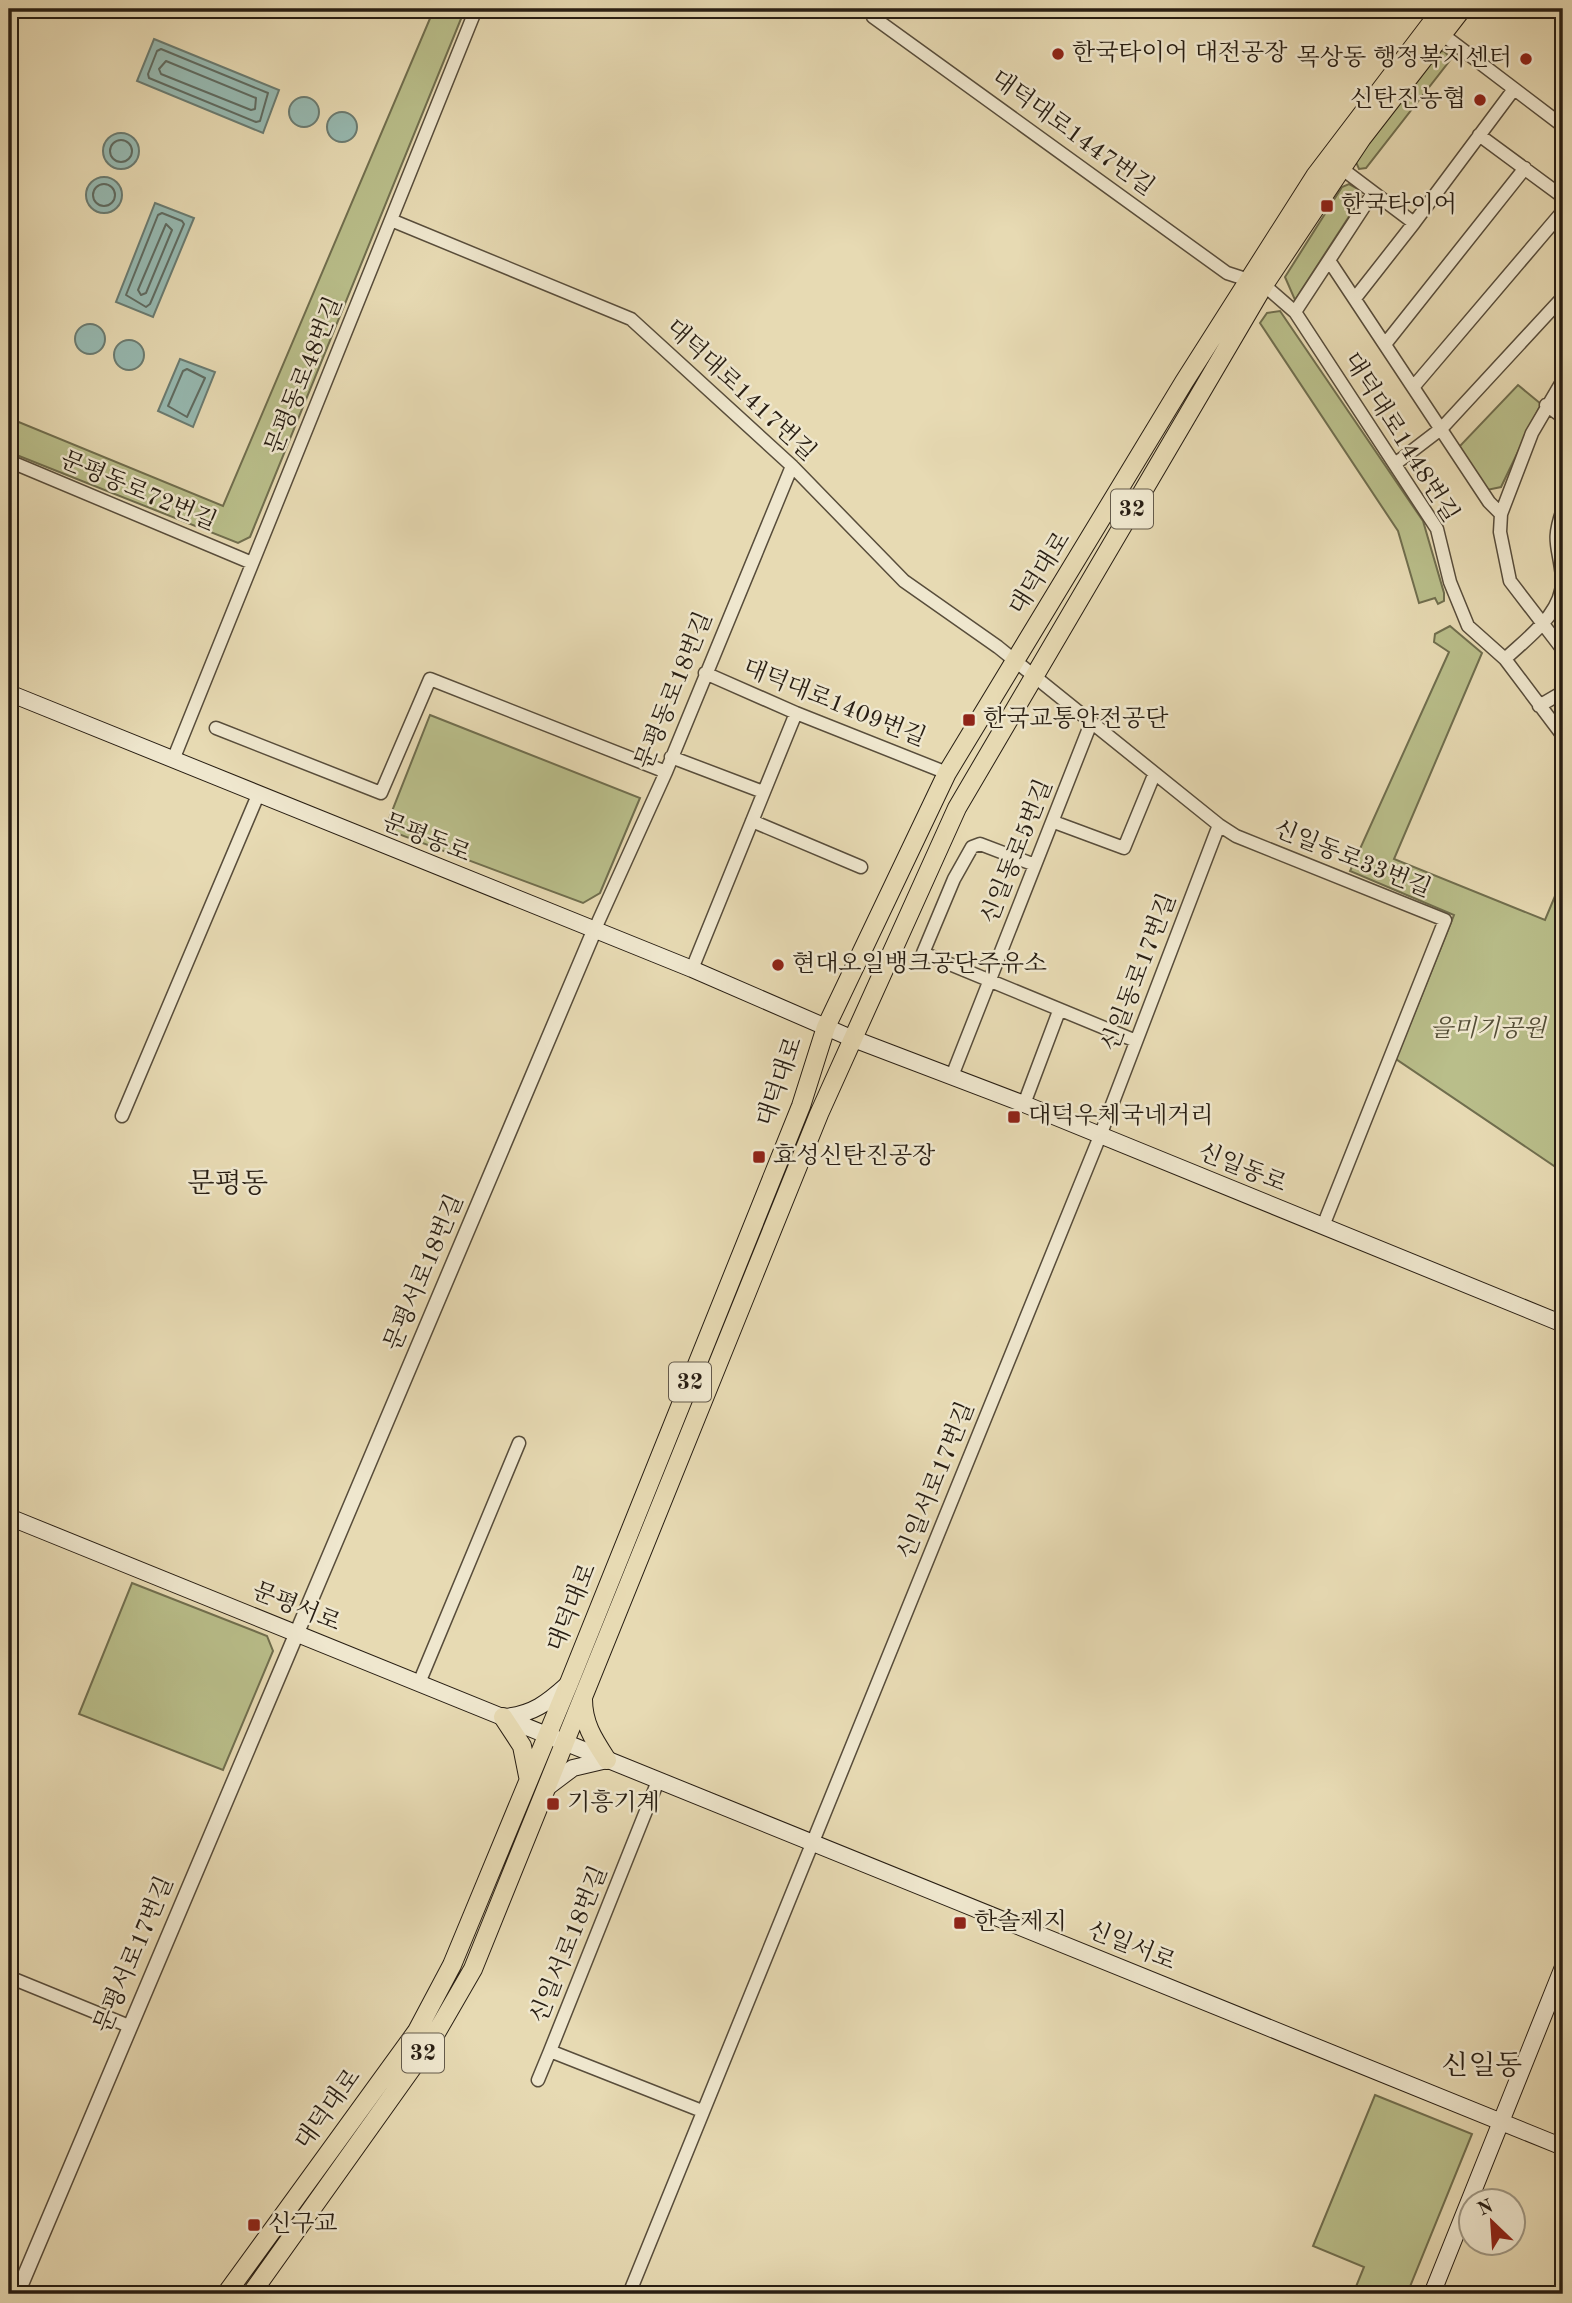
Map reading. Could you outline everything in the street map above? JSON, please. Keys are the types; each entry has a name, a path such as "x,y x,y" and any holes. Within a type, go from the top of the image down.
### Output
{"main road":[{"name":"대덕대로","path":"251,2294 432,2040 473,1969 565,1743 576,1688 801,1106 826,1027 947,773 1256,282 1341,169 1437,30 1443,9"},
{"name":"대덕대로","path":"226,2294 416,2031 452,1965 528,1776 546,1735 576,1688 851,1038 957,808 1035,678 1315,176 1367,105 1437,30 1462,9"},
{"name":"문평동로","path":"9,693 692,969 826,1027"},
{"name":"신일동로","path":"826,1027 1024,1104 1563,1324"},
{"name":"문평서로","path":"9,1517 565,1743"},
{"path":"528,1776 522,1746 502,1717 525,1715 538,1710 576,1688 589,1731 607,1760 573,1768 548,1786"},
{"name":"신일서로","path":"565,1743 1563,2147"},
{"path":"1432,2294 1563,1967"}],"street":[{"name":"문평동로48번길","path":"173,760 476,9"},
{"name":"대덕대로1447번길","path":"873,17 1227,273 1256,282"},
{"path":"1437,30 1563,126"},
{"path":"1356,297 1514,89"},
{"path":"1479,135 1563,197"},
{"path":"1386,343 1525,168"},
{"path":"1341,169 1414,223"},
{"path":"1295,312 1373,193"},
{"path":"1415,385 1563,211"},
{"name":"대덕대로1417번길","path":"391,220 631,319 792,466 904,581 998,647 1015,663"},
{"path":"1330,262 1415,385 1489,502 1501,514"},
{"name":"대덕대로1448번길","path":"1256,282 1295,312 1437,529 1450,582 1468,626 1505,659 1563,736"},
{"path":"1395,464 1442,428 1563,297"},
{"path":"1563,380 1546,405 1501,514 1500,532 1510,581 1563,650"},
{"path":"1546,405 1563,417"},
{"name":"문평동로72번길","path":"9,461 252,562"},
{"name":"문평동로18번길","path":"594,931 666,772 792,466"},
{"path":"1505,659 1542,624 1561,595 1562,578 1554,538 1563,509"},
{"name":"신일동로33번길","path":"1015,663 1154,775 1236,836 1445,920 1322,1226"},
{"name":"대덕대로1409번길","path":"705,673 796,713 947,773"},
{"path":"216,728 381,793 430,680 666,772"},
{"path":"1539,706 1563,692"},
{"path":"692,969 796,713"},
{"name":"신일동로5번길","path":"952,1076 1091,723"},
{"path":"671,757 763,792"},
{"path":"1054,822 1124,848 1154,775"},
{"path":"122,1116 258,795"},
{"path":"751,821 861,867"},
{"name":"신일동로17번길","path":"1100,1136 1219,825"},
{"path":"1035,865 980,844 972,847 954,879 923,953 1136,1041"},
{"name":"문평서로18번길","path":"297,1634 594,931"},
{"path":"1024,1104 1059,1011"},
{"name":"신일서로17번길","path":"813,1842 1100,1136"},
{"path":"419,1683 519,1443"},
{"name":"문평서로17번길","path":"17,2294 297,1634"},
{"name":"신일서로18번길","path":"658,1781 550,2051 702,2111"},
{"path":"629,2294 813,1842"},
{"path":"9,1977 129,2026"},
{"path":"538,2080 550,2051"}],"green space":[{"path":"434,9 465,9 250,537 238,543 9,452 9,418 223,506"},
{"path":"1444,51 1451,59 1366,168 1359,169 1355,160 1437,52"},
{"path":"1349,184 1360,190 1361,198 1295,300 1285,277 1342,187"},
{"path":"1280,311 1423,521 1444,601 1438,604 1435,598 1419,603 1398,531 1260,323 1267,313"},
{"path":"1518,385 1541,404 1501,487 1487,490 1458,448"},
{"name":"을미기공원","path":"1450,626 1482,653 1394,859 1545,920 1563,877 1563,1172 1396,1059 1454,915 1350,871 1449,652 1434,642 1435,634"},
{"path":"430,715 640,798 600,893 583,903 385,829"},
{"path":"132,1583 267,1636 273,1651 223,1770 79,1714"},
{"path":"1375,2095 1472,2134 1407,2294 1353,2294 1364,2267 1313,2246"}],"water":[{"path":"154,39 279,90 263,133 137,81"},
{"path":"304,97 315,101 319,112 315,123 304,127 293,123 289,112 293,101"},
{"path":"342,112 353,116 357,127 353,138 342,142 331,138 327,127 331,116"},
{"path":"121,133 134,138 139,151 134,164 121,169 108,164 103,151 108,138"},
{"path":"104,177 117,182 122,195 117,208 104,213 91,208 86,195 91,182"},
{"path":"155,203 194,218 153,317 116,302"},
{"path":"90,324 101,328 105,339 101,350 90,354 79,350 75,339 79,328"},
{"path":"129,340 140,344 144,355 140,366 129,370 118,366 114,355 118,344"},
{"path":"180,359 215,372 193,427 158,411"}],"place":[{"name":"한국타이어 대전공장","path":"1058,54"},
{"name":"목상동 행정복지센터","path":"1526,59"},
{"name":"신탄진농협","path":"1480,100"},
{"name":"한국타이어","path":"1327,206"},
{"name":"한국교통안전공단","path":"969,720"},
{"name":"현대오일뱅크공단주유소","path":"778,965"},
{"name":"대덕우체국네거리","path":"1014,1117"},
{"name":"효성신탄진공장","path":"759,1157"},
{"name":"기흥기계","path":"553,1804"},
{"name":"한솔제지","path":"960,1923"},
{"name":"신구교","path":"254,2225"}],"district":[{"name":"문평동","path":"228,1185"},
{"name":"신일동","path":"1482,2067"}]}
